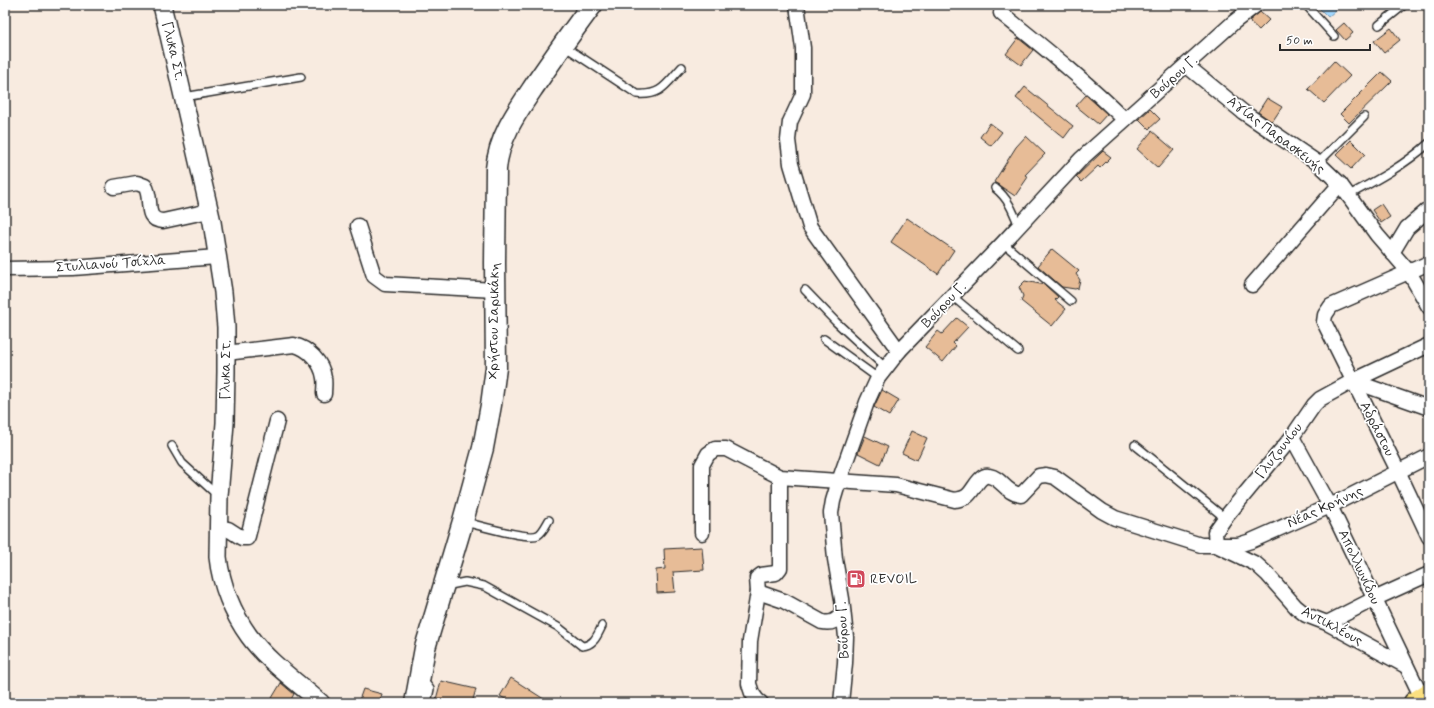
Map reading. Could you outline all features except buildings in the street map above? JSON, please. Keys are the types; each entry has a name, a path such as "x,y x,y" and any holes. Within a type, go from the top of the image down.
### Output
{"main road":[{"name":"Χρήστου Σαρικάκη","path":"415,703 425,648 483,448 491,404 496,368 496,169 498,154 511,121 562,45 592,5"}],"street":[{"name":"Γλυκα Στ.","path":"162,5 209,211 223,292 226,327 226,353 225,423 219,496 218,557 220,574 230,603 244,629 271,660 321,703"},
{"path":"797,5 804,48 803,94 790,122 788,140 793,171 810,227 899,351"},
{"name":"Βούρου Γ.","path":"840,703 846,650 842,598 835,560 831,524 833,501 867,402 882,373 899,351 1081,159 1187,66 1234,22 1256,5"},
{"path":"1001,13 1068,67 1103,98 1124,120"},
{"name":"Αγίας Παρασκευής","path":"1187,66 1243,112 1318,163 1340,184 1392,253 1409,272 1429,307"},
{"path":"114,187 137,183 145,186 148,195 150,215 158,221 163,222 209,211"},
{"path":"1252,285 1340,184"},
{"path":"1392,253 1407,228 1429,209"},
{"path":"358,226 374,276 380,282 385,284 495,290"},
{"name":"Στυλιανού Τσίχλα","path":"5,269 73,268 217,257"},
{"path":"1409,272 1429,262"},
{"name":"Αδράστου","path":"1409,272 1331,306 1325,315 1324,322 1429,537"},
{"path":"226,353 294,345 302,347 311,353 323,370 325,379 324,394"},
{"name":"Γλυζουνίου","path":"1215,538 1225,518 1292,437 1314,405 1320,399 1353,381 1429,345"},
{"path":"1353,381 1429,408"},
{"path":"219,527 228,529 242,538 246,538 248,536 277,421"},
{"name":"Απολλωνίδου","path":"1292,437 1330,506 1422,698"},
{"path":"702,533 702,465 708,454 715,449 726,449 780,477 839,481"},
{"name":"Νέας Κρήνης","path":"839,481 896,485 955,500 962,499 968,495 982,477 988,475 995,478 1010,492 1021,494 1039,476 1046,475 1055,477 1102,511 1115,518 1201,545 1215,538 1238,545 1252,541 1330,506 1429,456"},
{"path":"761,703 752,693 750,684 750,641 758,592 757,578 759,576 776,573 780,568 780,477"},
{"name":"Αντικλέους","path":"1215,538 1256,564 1267,574 1296,607 1306,615 1327,623 1406,666"},
{"path":"1327,623 1374,598 1429,574"},
{"path":"758,592 784,601 822,622 834,622 843,612"}],"lane":[{"path":"1306,5 1334,36"},
{"path":"1379,25 1404,5"},
{"path":"562,45 636,94 648,95 661,90 682,67"},
{"path":"184,97 301,77"},
{"path":"1318,163 1364,117"},
{"path":"1349,195 1382,178 1419,152 1429,143"},
{"path":"995,188 1003,194 1009,203 1019,226"},
{"path":"1003,243 1071,301"},
{"path":"805,290 882,373"},
{"path":"952,296 1018,351"},
{"path":"824,338 882,373"},
{"path":"1135,445 1225,518"},
{"path":"172,446 182,463 219,496"},
{"path":"463,521 520,535 534,536 542,531 549,520"},
{"path":"443,586 464,582 484,586 558,627 582,646 588,646 593,643 602,626"},
{"path":"420,676 430,689 427,703"}],"water":[{"path":"1316,5 1331,5 1336,10 1328,17"}],"place":[{"name":"REVOIL","path":"856,579"}]}
